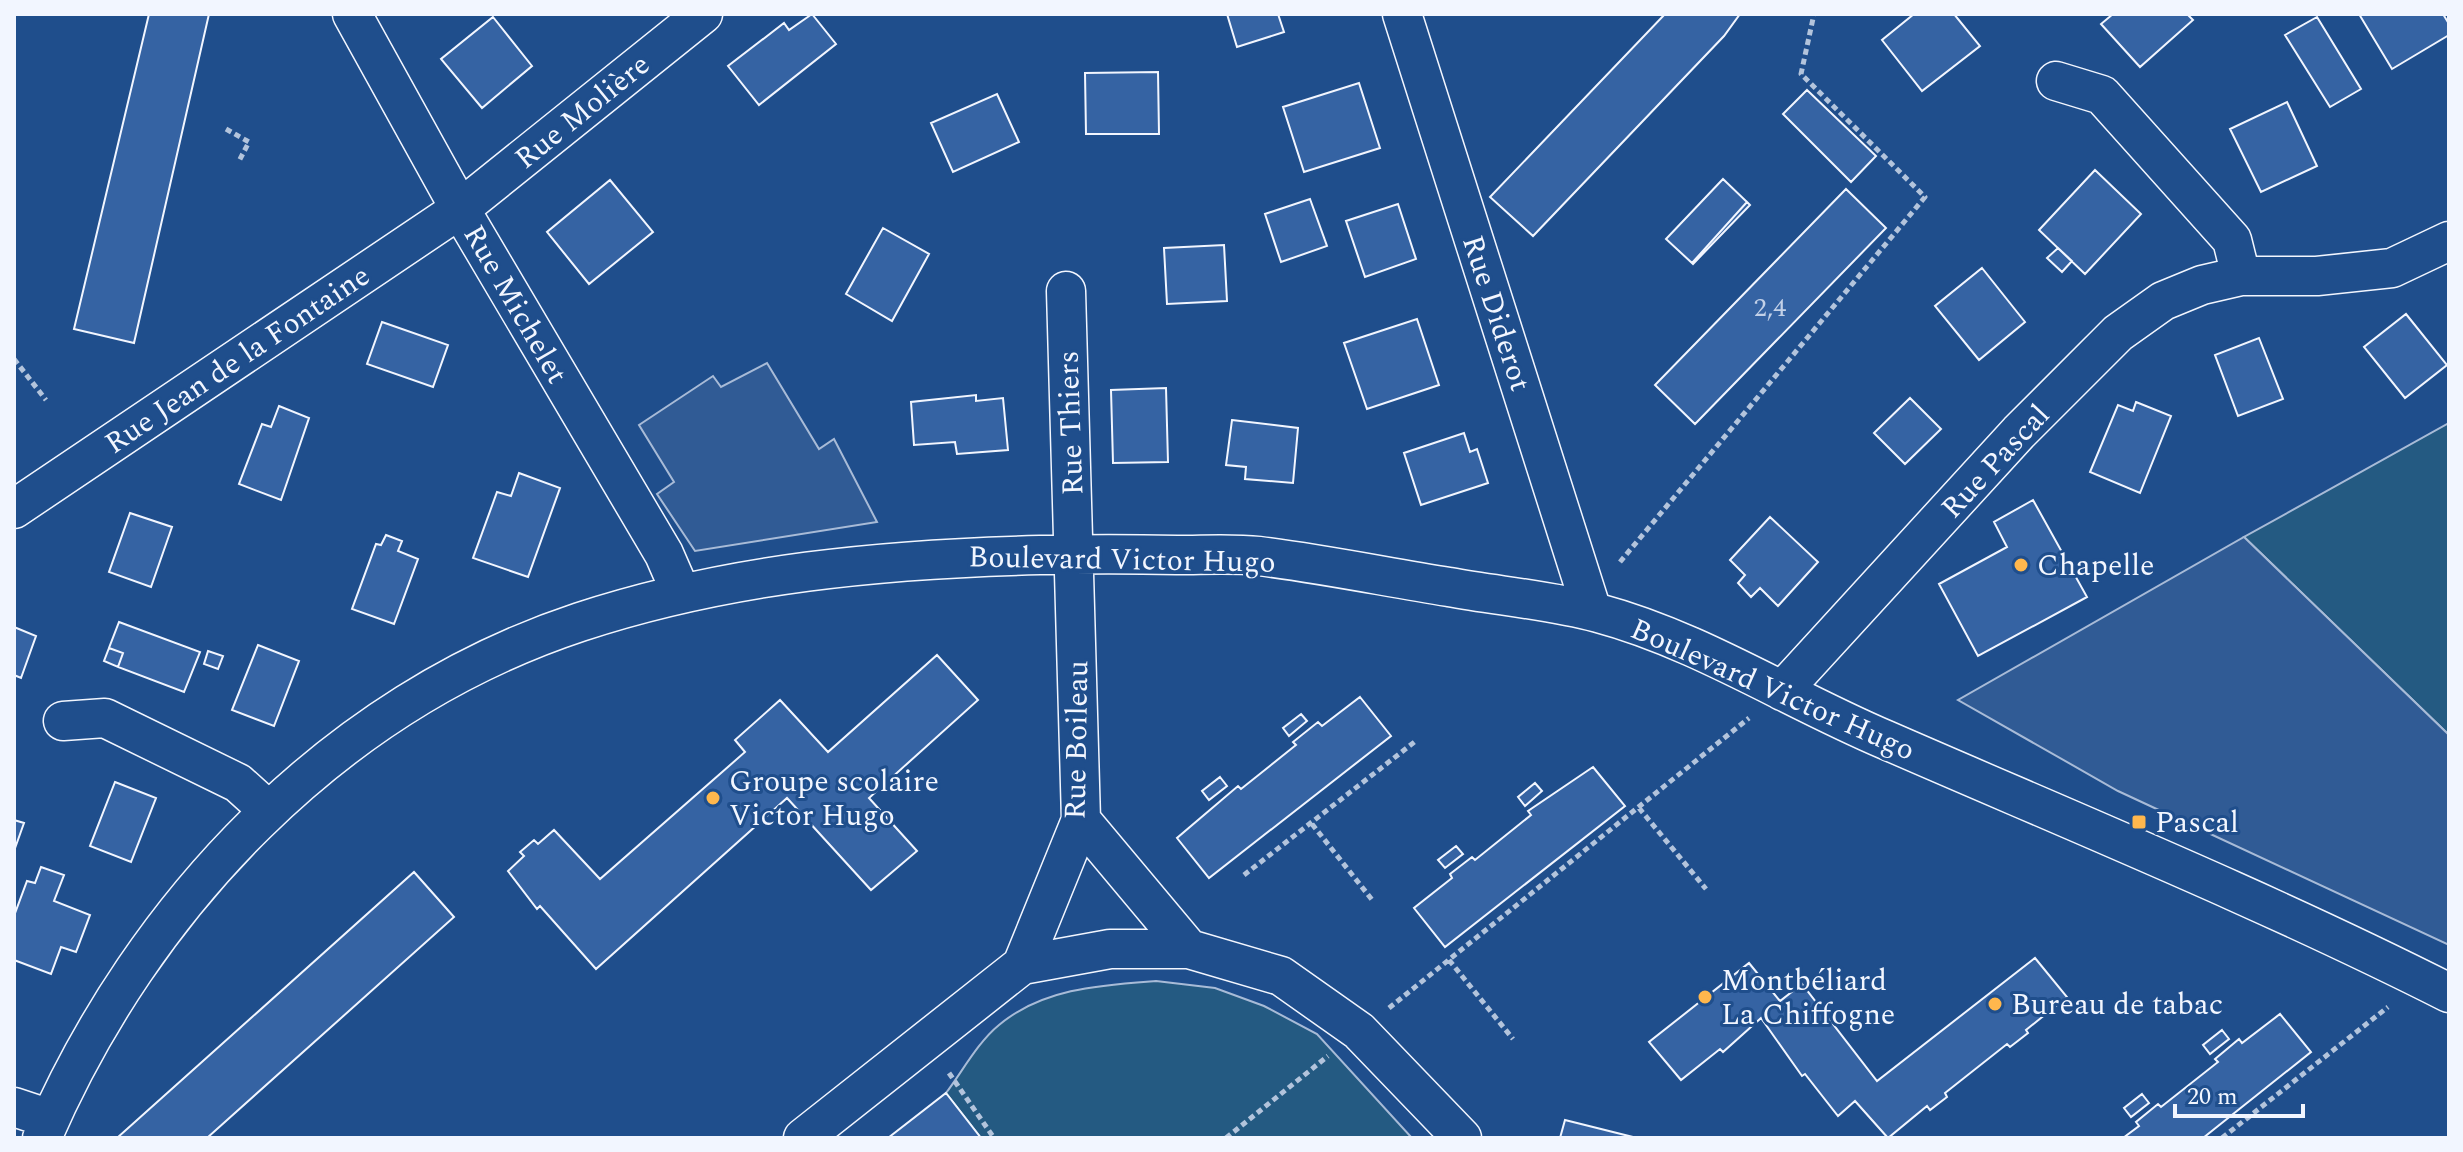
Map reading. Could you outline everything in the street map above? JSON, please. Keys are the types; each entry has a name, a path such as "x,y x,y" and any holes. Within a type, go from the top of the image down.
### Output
{"street":[{"name":"Rue Michelet","path":"352,14 460,209 664,554 681,593"},
{"name":"Rue Molière","path":"460,209 703,14"},
{"name":"Rue Diderot","path":"1402,14 1592,611"},
{"path":"2056,81 2102,95 2232,240 2241,276"},
{"name":"Rue Jean de la Fontaine","path":"14,509 460,209"},
{"name":"Rue Pascal","path":"1782,691 2019,432 2129,325 2163,301 2202,285 2241,276 2317,276 2392,268 2449,241"},
{"name":"Rue Thiers","path":"1066,291 1074,554"},
{"name":"Boulevard Victor Hugo","path":"46,1128 107,1009 170,917 269,811 391,711 474,665 577,623 681,593 747,579 932,558 1074,554 1253,555 1592,611 1667,635 1877,737 2123,841 2436,986"},
{"name":"Rue Boileau","path":"1022,965 1081,820 1074,554"},
{"path":"63,721 105,718 238,783 269,811"},
{"path":"1081,820 1189,949"},
{"name":"Rue Boileau","path":"803,1138 1022,965 1110,949 1189,949 1281,976 1359,1031 1462,1138"},
{"path":"14,1107 46,1128"}],"path":[{"path":"1612,571 1925,197 1801,74 1814,14"},
{"path":"226,129 249,142 239,161"},
{"path":"14,359 46,400"},
{"path":"1226,1138 1782,691"},
{"path":"1244,875 1417,740"},
{"path":"1639,808 1706,889"},
{"path":"1312,824 1373,901"},
{"path":"1449,960 1513,1039"},
{"path":"2222,1138 2436,986"},
{"path":"947,1069 994,1138"}],"shaded area":[{"path":"767,363 819,449 834,439 877,522 695,551 657,494 674,482 639,425 713,376 721,387"},
{"path":"2449,423 2449,735 2244,537"},
{"path":"2244,537 2449,735 2449,945 2118,791 1958,700"},
{"path":"1156,981 1215,988 1264,1006 1317,1034 1412,1138 981,1138 946,1093 984,1040 999,1025 1034,1003 1074,991"}],"building":[{"path":"149,14 209,14 134,343 74,329"},
{"path":"812,14 836,44 759,105 728,66 784,23 789,30"},
{"path":"1227,14 1278,14 1284,32 1237,47"},
{"path":"1665,14 1740,14 1724,36 1533,236 1490,197"},
{"path":"1914,14 1954,14 1980,46 1922,91 1882,40"},
{"path":"2113,14 2187,14 2193,20 2140,67 2101,24"},
{"path":"2359,14 2443,14 2449,24 2449,35 2392,69"},
{"path":"493,17 532,66 482,108 441,59"},
{"path":"2317,17 2361,89 2330,107 2285,35"},
{"path":"1158,72 1159,134 1086,134 1085,73"},
{"path":"1359,83 1380,148 1304,172 1283,107"},
{"path":"1807,90 1876,156 1851,182 1783,114"},
{"path":"997,94 1019,142 953,172 931,123"},
{"path":"2287,102 2317,166 2261,192 2230,129"},
{"path":"2095,170 2141,214 2085,274 2039,230"},
{"path":"1723,179 1747,202 1692,263 1666,239"},
{"path":"610,180 653,232 589,284 547,232"},
{"path":"1846,189 1886,228 1695,424 1655,385"},
{"path":"1310,199 1327,246 1281,262 1265,214"},
{"path":"1747,202 1750,205 1693,264 1692,263"},
{"path":"1398,204 1416,259 1365,277 1346,221"},
{"path":"883,228 929,254 892,321 846,294"},
{"path":"1224,245 1227,301 1167,304 1164,248"},
{"path":"2058,248 2072,261 2062,272 2047,258"},
{"path":"1982,268 2025,322 1979,360 1935,306"},
{"path":"2406,314 2447,365 2405,398 2364,347"},
{"path":"1417,319 1439,385 1367,409 1344,343"},
{"path":"382,322 448,345 433,387 367,364"},
{"path":"2259,338 2283,399 2238,416 2215,355"},
{"path":"1166,388 1168,462 1113,463 1111,390"},
{"path":"976,395 976,401 1003,398 1008,450 957,454 955,442 914,445 911,402"},
{"path":"1910,398 1941,429 1905,464 1874,433"},
{"path":"2136,402 2171,416 2140,493 2090,472 2118,405 2133,411"},
{"path":"279,406 309,418 281,500 239,484 262,424 271,427"},
{"path":"1232,420 1298,428 1293,483 1245,479 1246,467 1226,465"},
{"path":"1464,433 1470,452 1477,449 1488,483 1421,505 1404,453"},
{"path":"519,473 560,488 528,577 473,558 497,492 511,496"},
{"name":"Chapelle","path":"2033,500 2087,597 1978,656 1939,584 2007,547 1994,522"},
{"path":"130,513 172,527 151,587 109,572"},
{"path":"1770,517 1818,562 1778,606 1760,588 1751,597 1738,583 1745,575 1730,560"},
{"path":"386,535 402,541 398,551 418,559 394,624 352,609 376,544 381,545"},
{"path":"119,622 200,652 184,692 118,667 123,653 109,648"},
{"path":"14,627 36,636 21,678 14,675"},
{"path":"258,645 299,661 274,726 232,710"},
{"path":"109,648 123,653 118,667 104,661"},
{"path":"208,651 223,656 218,669 204,664"},
{"path":"937,655 978,700 869,798 917,851 871,890 787,798 596,969 540,906 537,909 508,871 524,856 520,852 534,840 538,844 554,830 600,879 745,752 735,740 780,700 828,752"},
{"path":"1360,697 1391,736 1209,878 1177,838 1238,786 1241,789 1296,745 1293,742 1318,722 1322,726"},
{"path":"1301,714 1307,721 1289,736 1283,728"},
{"path":"1593,767 1625,806 1445,947 1414,908 1452,878 1450,874 1472,857 1475,860 1531,815 1528,811"},
{"path":"1220,777 1227,786 1209,800 1202,791"},
{"path":"115,782 156,798 131,862 90,846"},
{"path":"1535,783 1542,791 1525,806 1518,797"},
{"path":"14,820 24,823 14,851"},
{"path":"1456,846 1463,854 1445,868 1438,860"},
{"path":"41,867 64,875 54,901 90,915 76,952 61,947 51,974 14,960 14,916 27,881 35,883"},
{"path":"414,872 454,917 207,1138 117,1138"},
{"path":"2035,958 2067,997 2026,1030 2028,1033 2010,1047 2007,1044 1945,1093 1947,1097 1930,1110 1927,1106 1888,1138 1855,1101 1838,1116 1805,1074 1802,1076 1761,1018 1723,1052 1720,1049 1681,1080 1649,1042 1749,963 1780,1001 1802,984 1877,1081"},
{"path":"2280,1014 2311,1052 2203,1138 2123,1138 2139,1126 2136,1122 2158,1104 2161,1107 2218,1062 2215,1059 2239,1039 2242,1043"},
{"path":"2222,1030 2229,1039 2210,1054 2203,1045"},
{"path":"946,1093 981,1138 888,1138"},
{"path":"2142,1094 2149,1103 2131,1117 2124,1108"},
{"path":"1565,1120 1637,1138 1560,1138"}],"place":[{"name":"Chapelle","path":"2021,565"},
{"name":"Groupe scolaire Victor Hugo","path":"713,798"},
{"name":"Pascal","path":"2139,822"},
{"name":"Montbéliard La Chiffogne","path":"1705,997"},
{"name":"Bureau de tabac","path":"1995,1004"}]}
